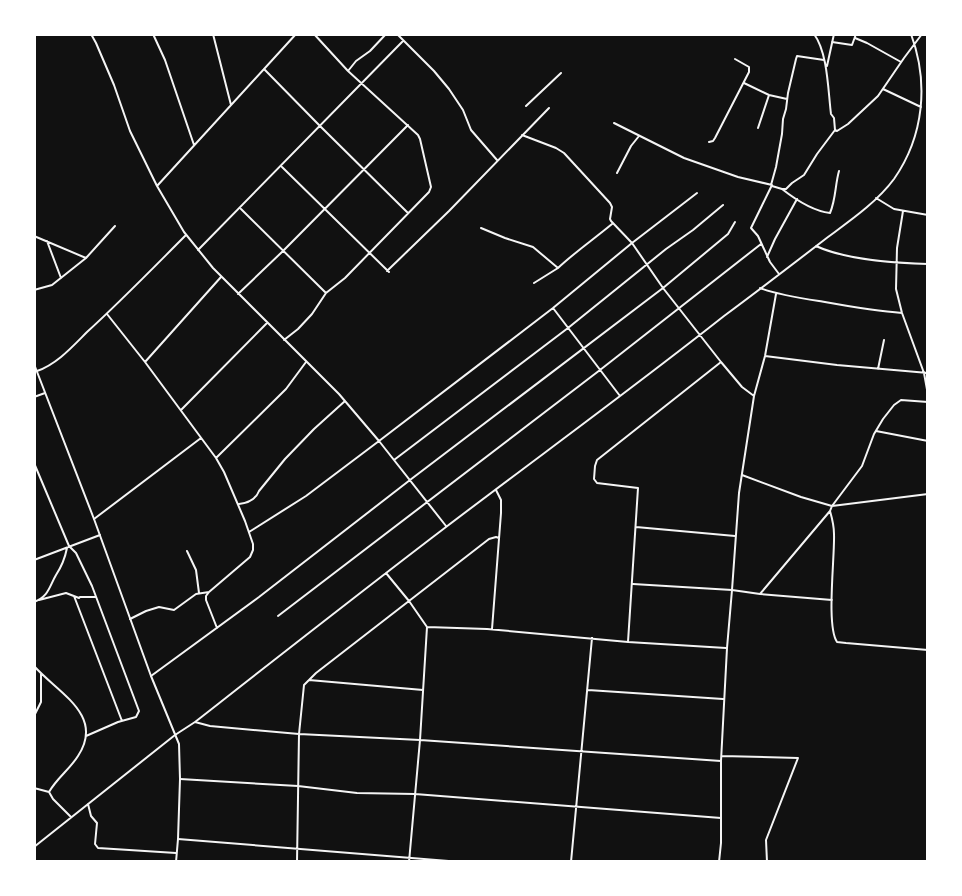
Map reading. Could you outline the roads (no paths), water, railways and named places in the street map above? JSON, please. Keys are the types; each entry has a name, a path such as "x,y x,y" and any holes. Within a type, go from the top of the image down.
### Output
{"street":[{"path":"91,34 114,85 130,130 157,186 186,235 238,294 345,401 447,526"},
{"path":"153,34 165,60 194,145"},
{"path":"213,34 231,105"},
{"path":"157,186 296,34"},
{"path":"284,340 312,314 326,293 345,278 429,192 431,184 420,139 314,34"},
{"path":"348,70 386,34"},
{"path":"398,34 449,89 463,110 471,130 497,160"},
{"path":"782,189 786,189 804,175 835,130 826,69 820,45 814,34"},
{"path":"826,69 834,34"},
{"path":"34,847 175,735 780,274 876,198 894,179 907,155 914,139 921,107 922,80 911,34"},
{"path":"835,130 848,124 883,89 922,34"},
{"path":"832,42 852,45 855,36 901,62"},
{"path":"198,250 404,41"},
{"path":"780,274 767,257 752,228 771,186 776,167 792,70 797,56 824,60"},
{"path":"709,142 715,138 750,68 735,59"},
{"path":"264,69 408,213"},
{"path":"526,106 561,73"},
{"path":"744,83 769,95 787,99"},
{"path":"883,89 921,107"},
{"path":"758,128 769,95"},
{"path":"282,166 388,272 549,108"},
{"path":"614,123 684,158 782,189 821,212 830,213 836,195 839,171"},
{"path":"238,294 408,125"},
{"path":"522,135 556,148 570,158 612,207 610,219 632,243 699,336 742,387 754,396"},
{"path":"617,173 639,136"},
{"path":"249,532 306,496 379,441 553,308 697,193"},
{"path":"876,198 894,209 927,215"},
{"path":"767,257 797,199"},
{"path":"394,460 568,328 723,205"},
{"path":"240,208 326,293"},
{"path":"903,211 898,241 896,289 902,313 926,373 927,395"},
{"path":"151,676 663,288 728,234 735,222"},
{"path":"534,283 558,268 613,223"},
{"path":"34,290 52,285 61,278 86,258 115,226"},
{"path":"481,228 533,248 558,268"},
{"path":"37,371 47,368 58,360 186,235"},
{"path":"34,236 86,258"},
{"path":"47,241 61,278"},
{"path":"278,616 761,244"},
{"path":"816,246 844,255 927,264"},
{"path":"145,362 221,276"},
{"path":"760,288 776,294 871,311 902,313"},
{"path":"719,861 724,699 739,494 754,396 765,356 776,294"},
{"path":"553,308 620,396"},
{"path":"107,314 216,458 239,504 249,532 253,544 250,557 206,596 217,628"},
{"path":"181,410 267,323"},
{"path":"878,369 884,340"},
{"path":"765,356 926,373"},
{"path":"216,458 286,389 307,362"},
{"path":"628,642 638,488 597,483 594,479 596,463 721,363"},
{"path":"34,364 151,676 179,744 180,779 176,861"},
{"path":"34,398 45,393"},
{"path":"760,594 830,511 862,466 883,419 898,402 906,400 927,402"},
{"path":"239,504 248,503 258,494 285,459 345,401"},
{"path":"876,431 927,441"},
{"path":"94,519 201,438"},
{"path":"34,463 68,547 76,553 96,597 139,711 136,717 86,736"},
{"path":"742,475 832,506 927,494"},
{"path":"492,630 501,506 500,495 496,490"},
{"path":"830,511 834,533 832,600 834,637 837,642 927,650"},
{"path":"636,528 735,536"},
{"path":"34,560 100,535"},
{"path":"297,861 299,734 304,685 489,539 499,538"},
{"path":"39,600 47,593 61,569 68,547"},
{"path":"187,551 196,570 199,593"},
{"path":"386,573 409,601 426,627 420,740 409,861"},
{"path":"633,584 732,590 832,600"},
{"path":"130,620 159,607 174,610 199,593 209,592"},
{"path":"34,602 63,593 76,598 96,597"},
{"path":"76,598 122,721"},
{"path":"426,627 727,648"},
{"path":"571,861 592,638"},
{"path":"34,666 73,702 87,726 83,748 53,784 50,792"},
{"path":"34,716 41,702 40,673"},
{"path":"309,680 423,690"},
{"path":"588,690 724,699"},
{"path":"195,722 210,726 299,734 721,761"},
{"path":"722,756 798,758 766,840 767,861"},
{"path":"180,779 298,786 357,793 415,794 721,818"},
{"path":"34,788 50,792 71,817"},
{"path":"88,804 91,816 97,823 95,844 98,848 176,853"},
{"path":"178,839 461,861"}]}
